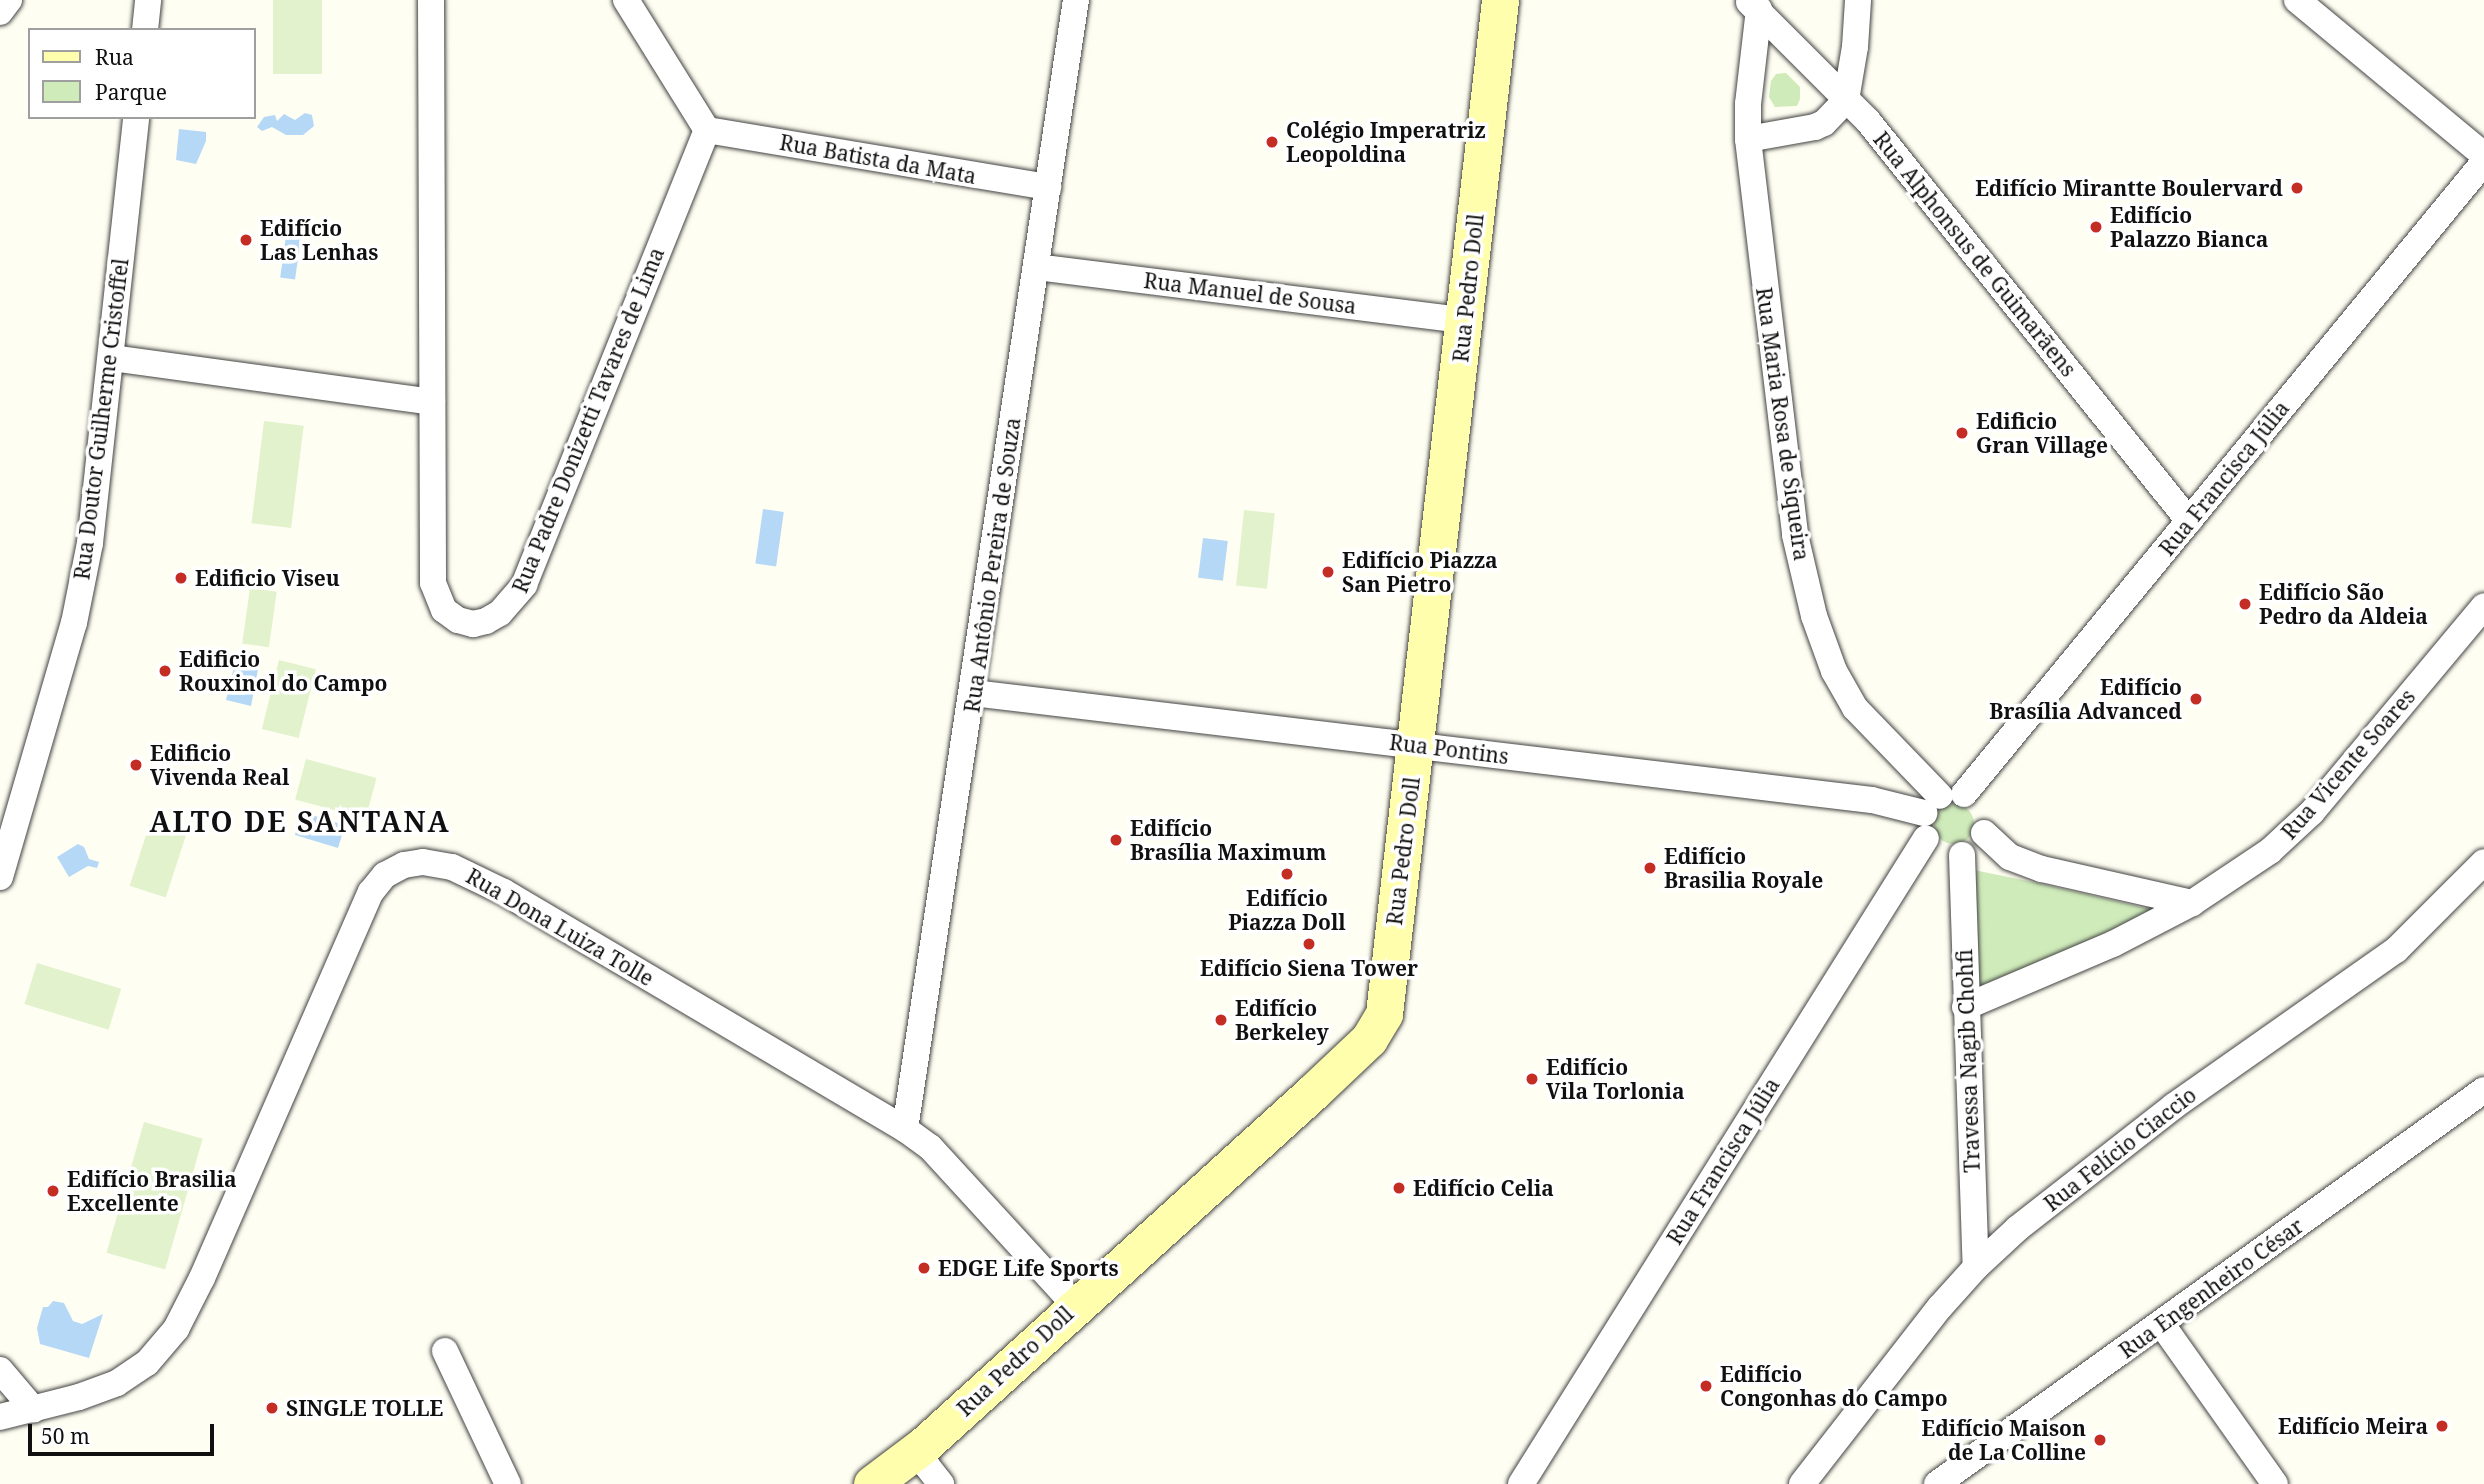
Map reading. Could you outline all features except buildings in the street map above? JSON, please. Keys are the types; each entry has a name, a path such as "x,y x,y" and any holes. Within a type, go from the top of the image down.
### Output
{"street":[{"path":"0,12 9,0"},
{"path":"145,28 148,0"},
{"name":"Rua Padre Donizetti Tavares de Lima","path":"430,0 433,583 444,610 458,620 473,624 486,621 506,607 524,585 707,130"},
{"path":"626,0 707,130"},
{"name":"Rua Antônio Pereira de Souza","path":"905,1129 1076,0"},
{"name":"Rua Pedro Doll","path":"876,1483 920,1448 1313,1092 1369,1039 1384,1014 1500,0"},
{"path":"1748,139 1815,127 1824,123 1846,100 1855,47 1857,0"},
{"path":"2297,0 2484,155"},
{"name":"Rua Alphonsus de Guimarãens","path":"1753,4 1879,134 2189,520"},
{"name":"Rua Maria Rosa de Siqueira","path":"1753,4 1748,139 1795,536 1814,616 1834,671 1855,708 1938,810"},
{"name":"Rua Doutor Guilherme Cristoffel","path":"0,877 74,623 90,543 136,119"},
{"name":"Rua Batista da Mata","path":"707,130 1048,187"},
{"name":"Rua Francisca Júlia","path":"1521,1484 1938,810 2189,520 2484,162"},
{"name":"Rua Manuel de Sousa","path":"1036,267 1464,320"},
{"path":"111,358 432,402"},
{"name":"Rua Vicente Soares","path":"1965,1007 2068,965 2192,903 2270,851 2312,812 2484,606"},
{"name":"Rua Pontins","path":"973,693 1938,810"},
{"path":"1979,805 1984,814 1984,833 1976,847 1962,855 1945,855 1938,810 1979,805"},
{"path":"1984,833 2010,857 2042,869 2192,903"},
{"name":"Travessa Nagib Chohfi","path":"1962,855 1965,1007 1976,1267"},
{"name":"Rua Dona Luiza Tolle","path":"0,1417 34,1410 117,1383 147,1363 176,1329 202,1278 371,892 385,875 404,865 424,862 452,867 504,892 905,1129 930,1147 1075,1305"},
{"name":"Rua Felício Ciaccio","path":"1802,1484 1940,1307 1976,1267 2018,1228 2174,1106 2396,950 2484,862"},
{"name":"Rua Engenheiro César","path":"1937,1484 2484,1090"},
{"path":"2161,1323 2275,1484"},
{"path":"445,1351 508,1484"},
{"path":"0,1370 34,1410"},
{"path":"920,1448 927,1466 941,1484"}],"green space":[{"path":"273,0 322,0 322,74 273,74"},
{"path":"1786,73 1800,87 1800,99 1797,106 1775,107 1769,97 1771,81 1776,74"},
{"path":"264,421 304,426 291,528 251,523"},
{"path":"1244,510 1275,513 1267,589 1236,586"},
{"path":"250,588 277,592 269,647 242,643"},
{"path":"279,660 316,669 299,738 262,729"},
{"path":"306,759 377,778 366,818 295,800"},
{"path":"1954,804 1962,805 1968,810 1973,816 1973,832 1968,838 1962,843 1954,844 1946,843 1940,838 1935,832 1934,824 1935,816 1940,810 1946,805"},
{"path":"150,823 186,835 166,898 130,886"},
{"path":"1954,866 2154,910 2036,968 1966,990"},
{"path":"37,963 121,989 109,1030 24,1004"},
{"path":"144,1122 203,1139 165,1270 107,1253"}],"water":[{"path":"305,113 312,115 314,126 303,135 286,135 272,127 262,131 257,127 264,117 275,115 277,121 284,114 295,120"},
{"path":"179,129 206,132 206,141 196,164 176,160"},
{"path":"287,229 302,231 295,280 280,278"},
{"path":"763,509 784,512 776,566 755,563"},
{"path":"1203,538 1228,541 1223,581 1198,578"},
{"path":"245,651 254,653 255,662 259,664 251,706 226,700 236,659 242,659"},
{"path":"302,812 345,825 338,848 295,835"},
{"path":"78,844 84,847 89,859 99,862 97,868 88,866 69,877 57,857"},
{"path":"53,1301 64,1303 73,1321 82,1324 103,1314 89,1358 40,1344 37,1328 43,1307 48,1307"}],"place":[{"name":"Colégio Imperatriz Leopoldina","path":"1272,142"},
{"name":"Edifício Mirantte Boulervard","path":"2297,188"},
{"name":"Edifício Palazzo Bianca","path":"2096,227"},
{"name":"Edifício Las Lenhas","path":"246,240"},
{"name":"Edificio Gran Village","path":"1962,433"},
{"name":"Edifício Piazza San Pietro","path":"1328,572"},
{"name":"Edificio Viseu","path":"181,578"},
{"name":"Edifício São Pedro da Aldeia","path":"2245,604"},
{"name":"Edificio Rouxinol do Campo","path":"165,671"},
{"name":"Edifício Brasília Advanced","path":"2196,699"},
{"name":"Edificio Vivenda Real","path":"136,765"},
{"name":"Edifício Brasília Maximum","path":"1116,840"},
{"name":"Edifício Brasilia Royale","path":"1650,868"},
{"name":"Edifício Piazza Doll","path":"1287,874"},
{"name":"Edifício Siena Tower","path":"1309,944"},
{"name":"Edifício Berkeley","path":"1221,1020"},
{"name":"Edifício Vila Torlonia","path":"1532,1079"},
{"name":"Edifício Celia","path":"1399,1188"},
{"name":"Edifício Brasilia Excellente","path":"53,1191"},
{"name":"EDGE Life Sports","path":"924,1268"},
{"name":"Edifício Congonhas do Campo","path":"1706,1386"},
{"name":"SINGLE TOLLE","path":"272,1408"},
{"name":"Edifício Meira","path":"2442,1426"},
{"name":"Edifício Maison de La Colline","path":"2100,1440"}],"district":[{"name":"ALTO DE SANTANA","path":"300,821"}]}
